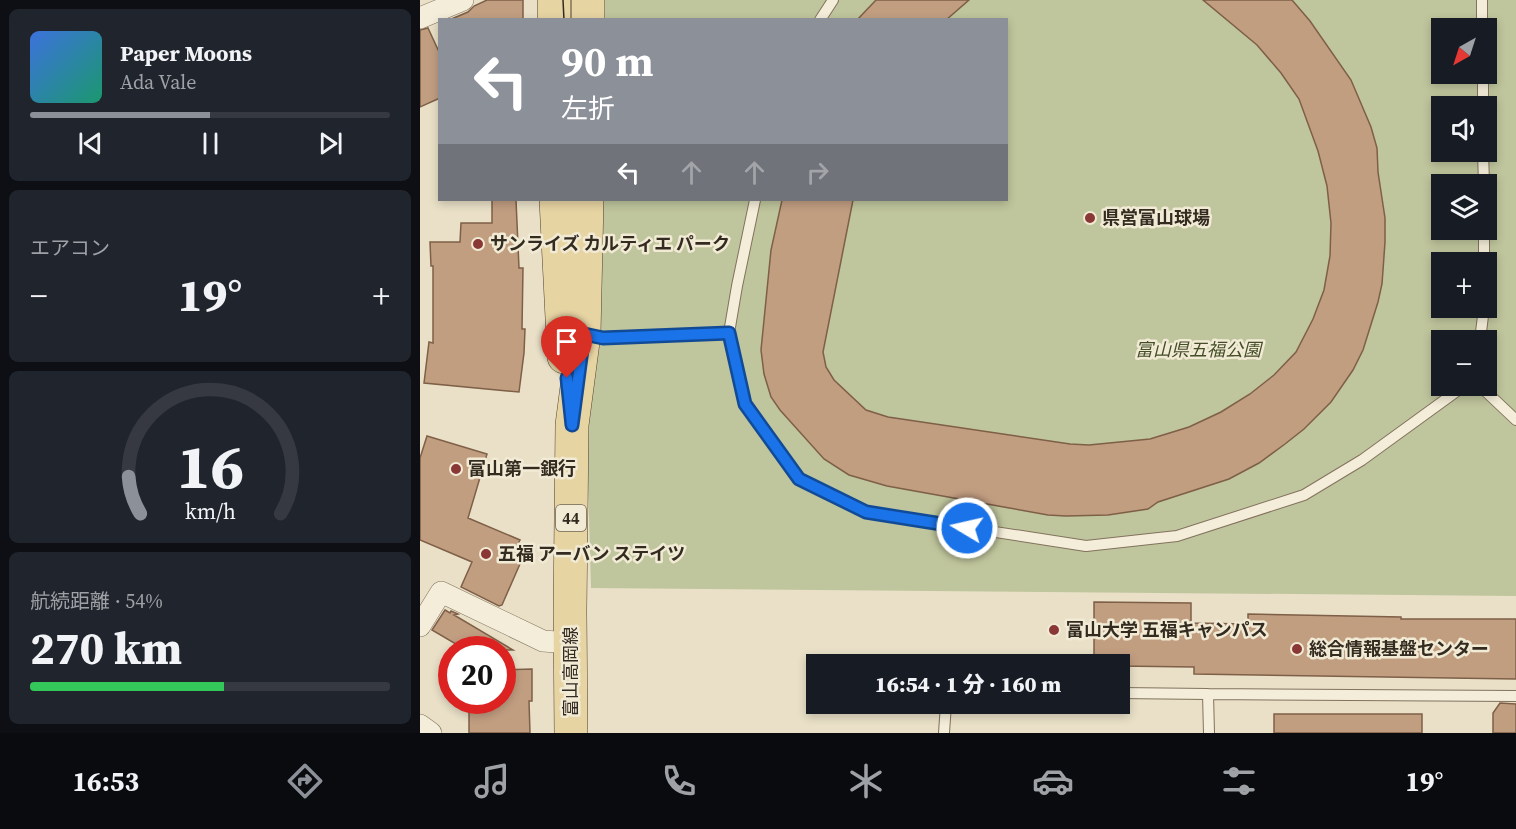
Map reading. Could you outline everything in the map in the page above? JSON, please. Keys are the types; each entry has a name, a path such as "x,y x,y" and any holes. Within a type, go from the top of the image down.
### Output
{"main road":[{"path":"554,0 554,18"},
{"path":"588,0 588,18"},
{"name":"44","path":"556,201 564,354 572,425"},
{"name":"44","path":"570,627 572,425 584,334 588,201"},
{"name":"富山高岡線","path":"570,627 571,733"}],"street":[{"path":"420,18 463,0"},
{"path":"420,626 441,592 543,641 570,627"},
{"path":"420,725 431,733"}],"lane":[{"path":"821,18 834,0"},
{"path":"1482,0 1482,18"},
{"path":"755,201 729,333 745,404 799,479 866,512 1086,546 1177,536 1304,495 1362,460 1450,396"},
{"path":"584,334 603,338 729,333"},
{"path":"1491,396 1516,420"},
{"path":"1130,693 1516,696"},
{"path":"1208,694 1209,733"},
{"path":"944,733 945,714"}],"green space":[{"name":"富山県五福公園","path":"588,0 1516,0 1516,596 591,588 584,334 586,201 1008,201 1008,18 587,18"}],"building":[{"path":"487,0 523,0 523,18 454,18 468,12 474,6"},
{"path":"876,0 969,0 948,18 859,18"},
{"path":"1203,0 1292,0 1310,21 1351,80 1371,127 1377,148 1385,218 1382,284 1363,350 1353,370 1331,402 1285,444 1259,463 1229,479 1158,502 1148,509 1108,515 1048,515 887,486 849,475 824,459 780,410 771,397 764,374 761,350 771,250 782,201 853,201 823,352 826,367 834,380 866,410 888,417 1089,445 1150,439 1189,427 1221,412 1250,394 1274,375 1296,352 1313,319 1324,290 1330,256 1331,223 1327,186 1318,151 1299,99 1257,45"},
{"path":"428,28 438,50 438,99 420,107 420,30"},
{"path":"492,201 516,201 519,268 523,268 522,329 525,329 519,392 424,383 429,342 433,343 433,266 431,266 430,242 460,242 461,223 492,223"},
{"path":"427,436 487,454 468,518 520,540 517,546 523,557 502,605 499,606 461,587 472,562 420,540 420,458"},
{"path":"1094,602 1191,603 1191,623 1248,624 1248,614 1401,617 1401,619 1516,619 1516,679 1194,674 1194,667 1130,666 1130,654 1094,654"},
{"path":"445,610 458,614 454,615 489,636 442,636 432,630"},
{"path":"532,669 532,701 529,701 530,733 469,733 469,714 516,714 516,670"},
{"path":"1500,703 1516,704 1516,733 1493,733 1493,713"},
{"path":"1274,714 1422,714 1422,733 1274,733"}],"tram line":[{"path":"563,0 564,18"}],"place":[{"name":"県営富山球場","path":"1090,218"},
{"name":"サンライズ カルティエ パーク","path":"478,244"},
{"name":"富山第一銀行","path":"456,469"},
{"name":"五福 アーバン ステイツ","path":"486,554"},
{"name":"富山大学 五福キャンパス","path":"1054,630"},
{"name":"総合情報基盤センター","path":"1297,649"}],"route":[{"path":"567,378 572,425 584,334 603,338 729,333 745,404 799,479 866,512 967,528"}]}
